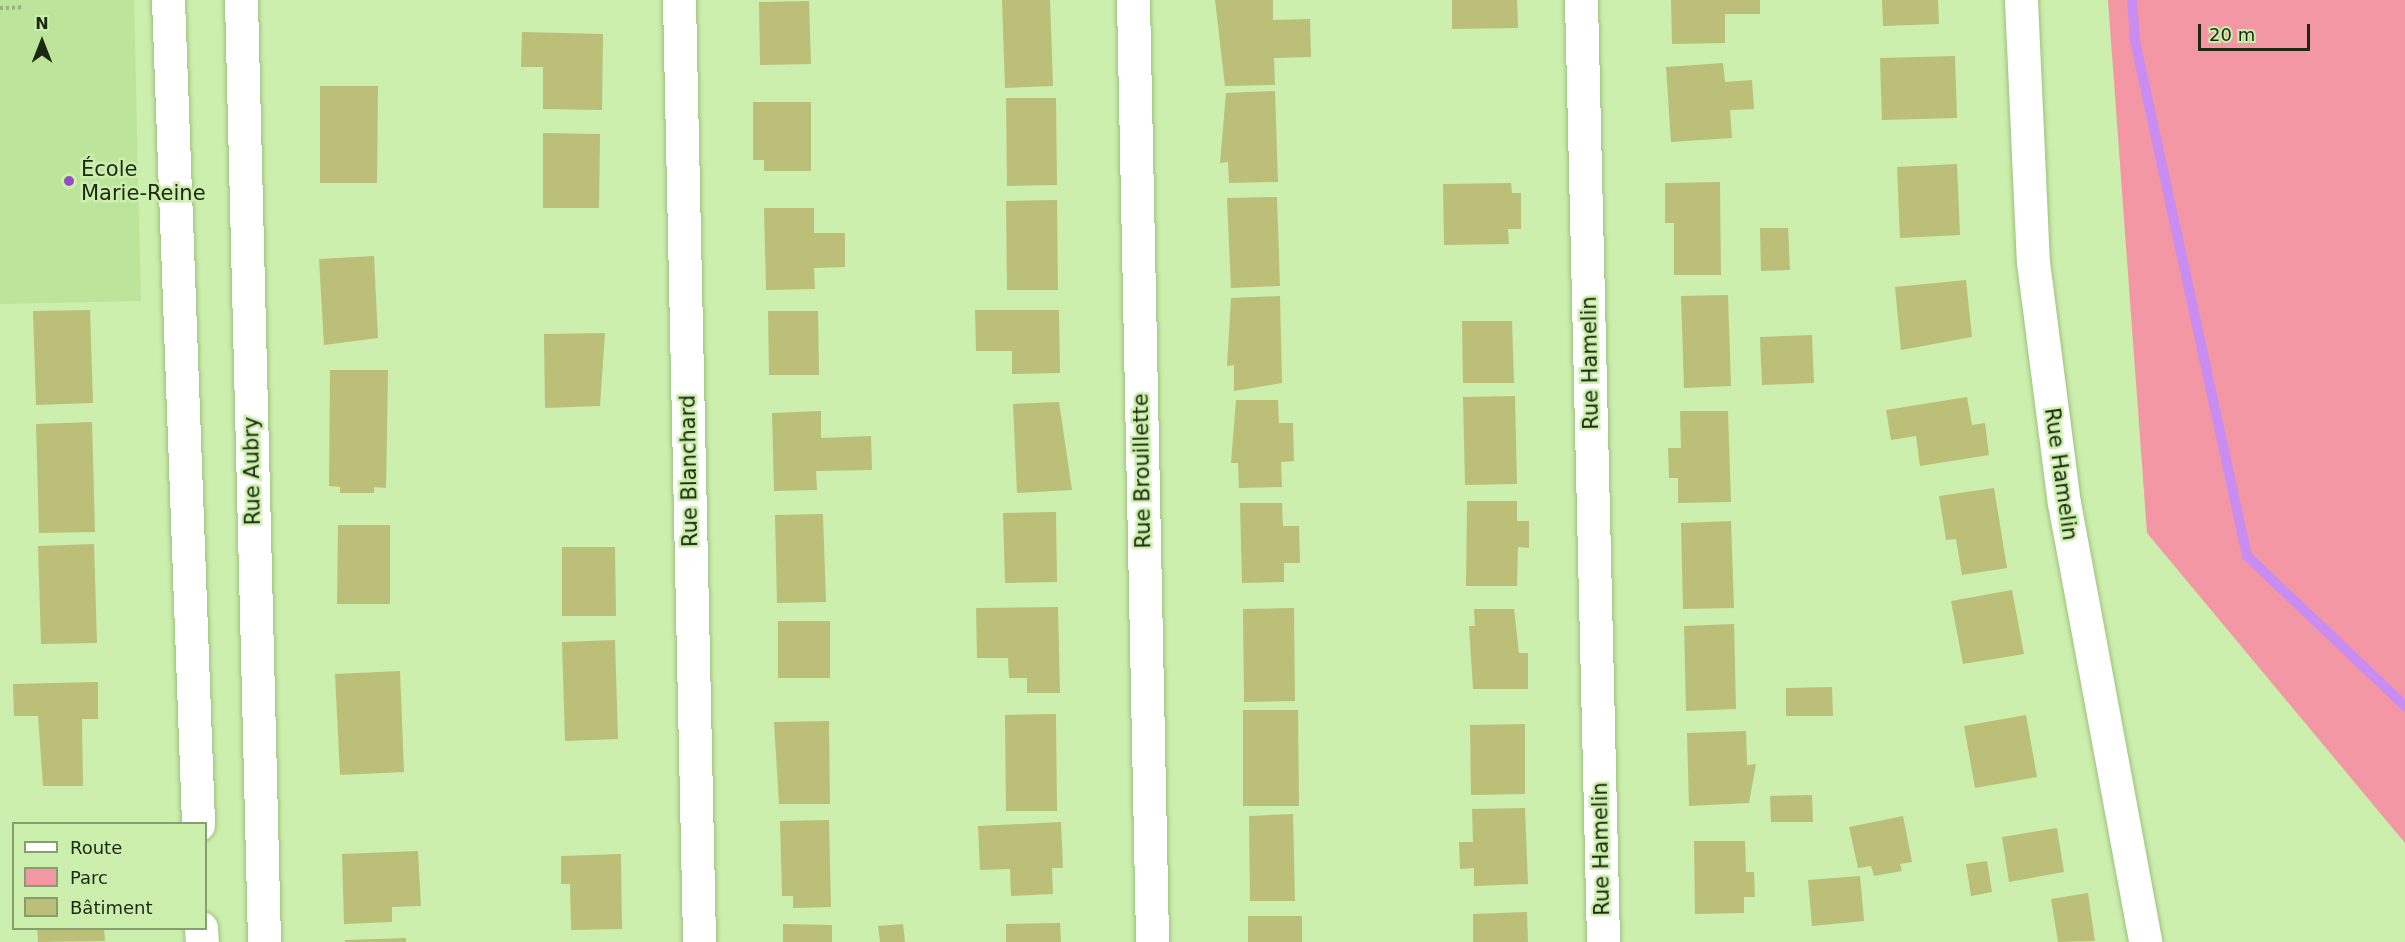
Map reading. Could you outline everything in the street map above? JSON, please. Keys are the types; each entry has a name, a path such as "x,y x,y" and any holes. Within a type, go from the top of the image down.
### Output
{"street":[{"path":"168,0 198,822"},
{"name":"Rue Aubry","path":"240,0 264,942"},
{"name":"Rue Blanchard","path":"679,0 699,942"},
{"name":"Rue Brouillette","path":"1132,0 1152,942"},
{"name":"Rue Hamelin","path":"1581,0 1603,942"},
{"name":"Rue Hamelin","path":"2021,0 2033,262 2064,503 2145,942"}],"path":[{"path":"0,8 23,7"}],"shaded area":[{"name":"École Marie-Reine","path":"0,0 134,0 141,301 0,304"}],"green space":[{"path":"2108,0 2405,0 2405,843 2147,533"}],"building":[{"path":"1002,0 1050,0 1053,86 1005,88"},
{"path":"1215,0 1273,0 1273,20 1310,19 1311,57 1274,58 1275,85 1225,86"},
{"path":"1452,0 1517,0 1518,28 1452,29"},
{"path":"1671,0 1760,0 1760,14 1725,14 1725,43 1672,44"},
{"path":"1882,0 1938,0 1939,24 1883,26"},
{"path":"809,1 811,64 760,65 759,2"},
{"path":"522,32 603,34 602,110 543,109 543,67 521,67"},
{"path":"1955,56 1957,118 1882,120 1880,58"},
{"path":"1723,63 1725,82 1752,80 1754,109 1730,110 1732,138 1671,142 1666,67"},
{"path":"320,86 378,86 377,183 320,183"},
{"path":"1275,91 1278,182 1229,183 1228,162 1220,163 1226,93"},
{"path":"1006,98 1056,98 1057,185 1007,186"},
{"path":"753,102 811,102 811,171 764,171 764,160 753,160"},
{"path":"543,133 600,134 599,208 543,208"},
{"path":"1957,164 1960,235 1900,238 1897,167"},
{"path":"1720,182 1721,275 1674,275 1674,223 1665,223 1665,183"},
{"path":"1511,183 1512,193 1521,193 1521,229 1508,229 1509,244 1444,245 1443,184"},
{"path":"1277,197 1280,286 1231,288 1227,198"},
{"path":"1057,200 1058,290 1007,290 1006,201"},
{"path":"764,208 814,208 814,233 845,233 845,267 814,268 815,289 766,290"},
{"path":"1760,228 1788,228 1790,270 1761,271"},
{"path":"374,256 378,338 324,345 319,259"},
{"path":"1966,280 1972,337 1901,350 1895,287"},
{"path":"1728,295 1731,386 1684,388 1681,296"},
{"path":"1280,296 1282,383 1234,391 1234,365 1227,366 1231,298"},
{"path":"90,310 93,403 36,405 33,311"},
{"path":"975,310 1059,310 1060,373 1012,374 1012,351 976,351"},
{"path":"768,311 818,311 819,375 769,375"},
{"path":"1462,321 1512,321 1514,383 1463,383"},
{"path":"605,333 600,406 545,408 544,334"},
{"path":"1812,335 1814,383 1762,385 1760,337"},
{"path":"330,370 388,370 386,488 374,487 374,493 340,493 340,487 329,486"},
{"path":"1515,396 1517,484 1465,485 1463,397"},
{"path":"1967,397 1972,425 1985,423 1989,455 1920,466 1916,436 1891,440 1886,410"},
{"path":"1236,400 1278,400 1279,423 1293,423 1294,461 1281,462 1282,487 1239,488 1238,463 1231,463"},
{"path":"1059,402 1072,490 1017,493 1013,404"},
{"path":"821,411 821,438 871,436 872,470 816,471 817,490 774,491 772,413"},
{"path":"1680,411 1728,411 1731,502 1678,503 1678,478 1669,478 1668,448 1681,448"},
{"path":"92,422 95,532 39,533 36,424"},
{"path":"1994,488 2007,568 1962,575 1956,539 1946,540 1939,496"},
{"path":"1467,501 1517,501 1517,521 1529,521 1529,548 1518,547 1517,586 1466,586"},
{"path":"1240,503 1282,503 1283,526 1299,526 1300,563 1284,563 1284,582 1242,583"},
{"path":"1056,512 1057,582 1005,583 1003,513"},
{"path":"823,514 826,602 777,603 775,515"},
{"path":"1731,521 1734,608 1683,609 1681,523"},
{"path":"338,525 390,525 390,604 337,604"},
{"path":"94,544 97,643 41,644 38,546"},
{"path":"562,547 615,547 616,616 562,616"},
{"path":"2012,590 2024,654 1963,664 1951,601"},
{"path":"1058,607 1060,693 1027,693 1027,678 1009,678 1008,658 977,658 976,608"},
{"path":"1294,608 1295,701 1244,702 1243,609"},
{"path":"1474,609 1514,609 1519,653 1528,653 1528,689 1473,689 1469,626 1475,626"},
{"path":"778,621 830,621 830,678 778,678"},
{"path":"1734,624 1736,709 1686,711 1684,626"},
{"path":"615,640 618,739 565,741 562,642"},
{"path":"400,671 404,772 340,775 335,674"},
{"path":"98,682 98,719 82,719 83,786 43,786 38,716 14,716 13,684"},
{"path":"1832,687 1833,716 1786,716 1786,688"},
{"path":"1243,710 1298,710 1299,806 1243,806"},
{"path":"1056,714 1057,811 1006,811 1005,715"},
{"path":"2026,715 2037,777 1975,788 1964,726"},
{"path":"829,721 830,804 779,804 774,722"},
{"path":"1525,724 1525,794 1471,795 1470,725"},
{"path":"1746,731 1747,765 1756,764 1749,803 1689,806 1687,733"},
{"path":"1812,795 1813,822 1771,822 1770,796"},
{"path":"1525,808 1528,884 1474,886 1474,868 1460,869 1459,842 1473,842 1472,809"},
{"path":"1293,814 1295,901 1250,901 1249,816"},
{"path":"1903,816 1912,862 1900,864 1902,871 1874,876 1871,866 1858,868 1849,827"},
{"path":"829,820 831,907 793,908 793,896 782,896 780,821"},
{"path":"1061,822 1063,868 1052,868 1053,894 1011,896 1010,869 980,870 978,826"},
{"path":"2057,828 2064,872 2009,882 2002,837"},
{"path":"1694,841 1745,841 1746,872 1754,872 1755,897 1744,897 1744,913 1695,914"},
{"path":"418,851 421,906 392,907 392,922 344,924 342,854"},
{"path":"621,854 622,929 571,930 570,884 561,884 561,856"},
{"path":"1987,861 1992,892 1971,896 1966,864"},
{"path":"1860,876 1864,921 1812,926 1808,880"},
{"path":"2088,893 2095,941 2058,942 2051,899"},
{"path":"1527,912 1528,942 1473,942 1473,914"},
{"path":"1248,916 1302,916 1302,942 1248,942"},
{"path":"1060,923 1061,942 1006,942 1006,924"},
{"path":"783,924 832,925 832,942 783,942"},
{"path":"903,924 905,942 880,942 878,926"},
{"path":"37,930 104,930 105,941 38,942"},
{"path":"406,938 406,942 345,942 345,940"}],"waterway":[{"path":"2132,0 2135,41 2247,556 2405,706"}],"place":[{"name":"École Marie-Reine","path":"69,181"}]}
